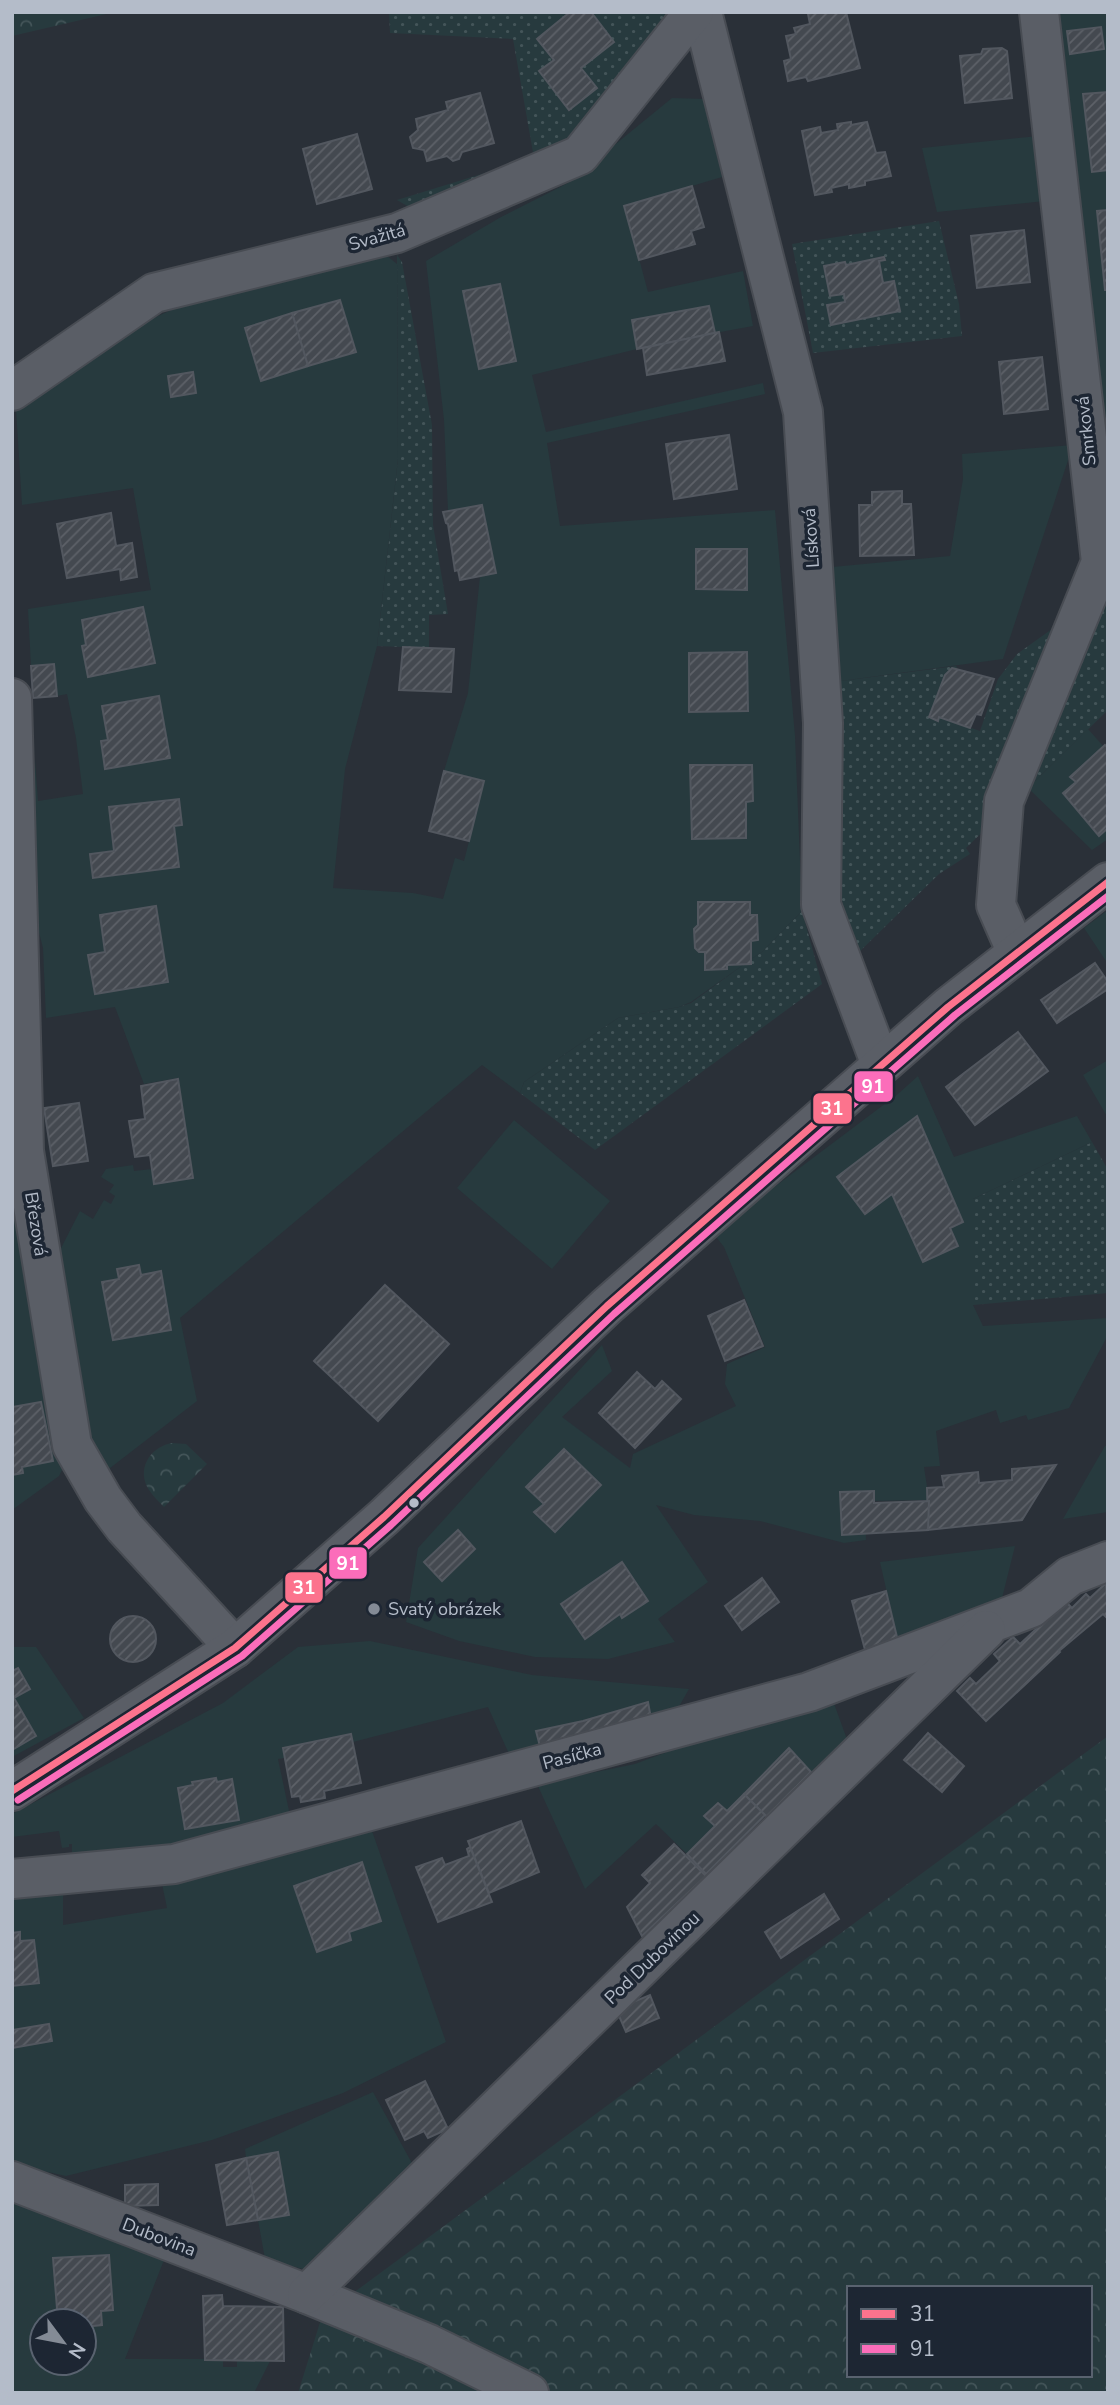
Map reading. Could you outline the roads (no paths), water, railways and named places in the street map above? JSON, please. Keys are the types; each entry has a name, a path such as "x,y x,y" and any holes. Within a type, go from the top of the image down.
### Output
{"street":[{"name":"Svažitá","path":"12,391 154,293 397,233 580,155 694,12"},
{"name":"Lísková","path":"702,12 803,412 822,723 821,905 881,1065"},
{"name":"Smrková","path":"1017,953 996,905 1004,801 1101,562 1040,12"},
{"name":"Březová","path":"12,698 24,1152 72,1446 103,1499 124,1527 235,1648"},
{"path":"12,1791 235,1648 384,1517 607,1306 881,1065 948,1007 1108,882"},
{"name":"Pasíčka","path":"12,1879 174,1864 809,1692 1031,1608 1070,1576 1108,1560"},
{"name":"Pod Dubovinou","path":"307,2294 996,1621"},
{"name":"Dubovina","path":"12,2181 307,2294 429,2344 529,2393"}],"place":[{"name":"Svatý obrázek","path":"374,1609"}]}
